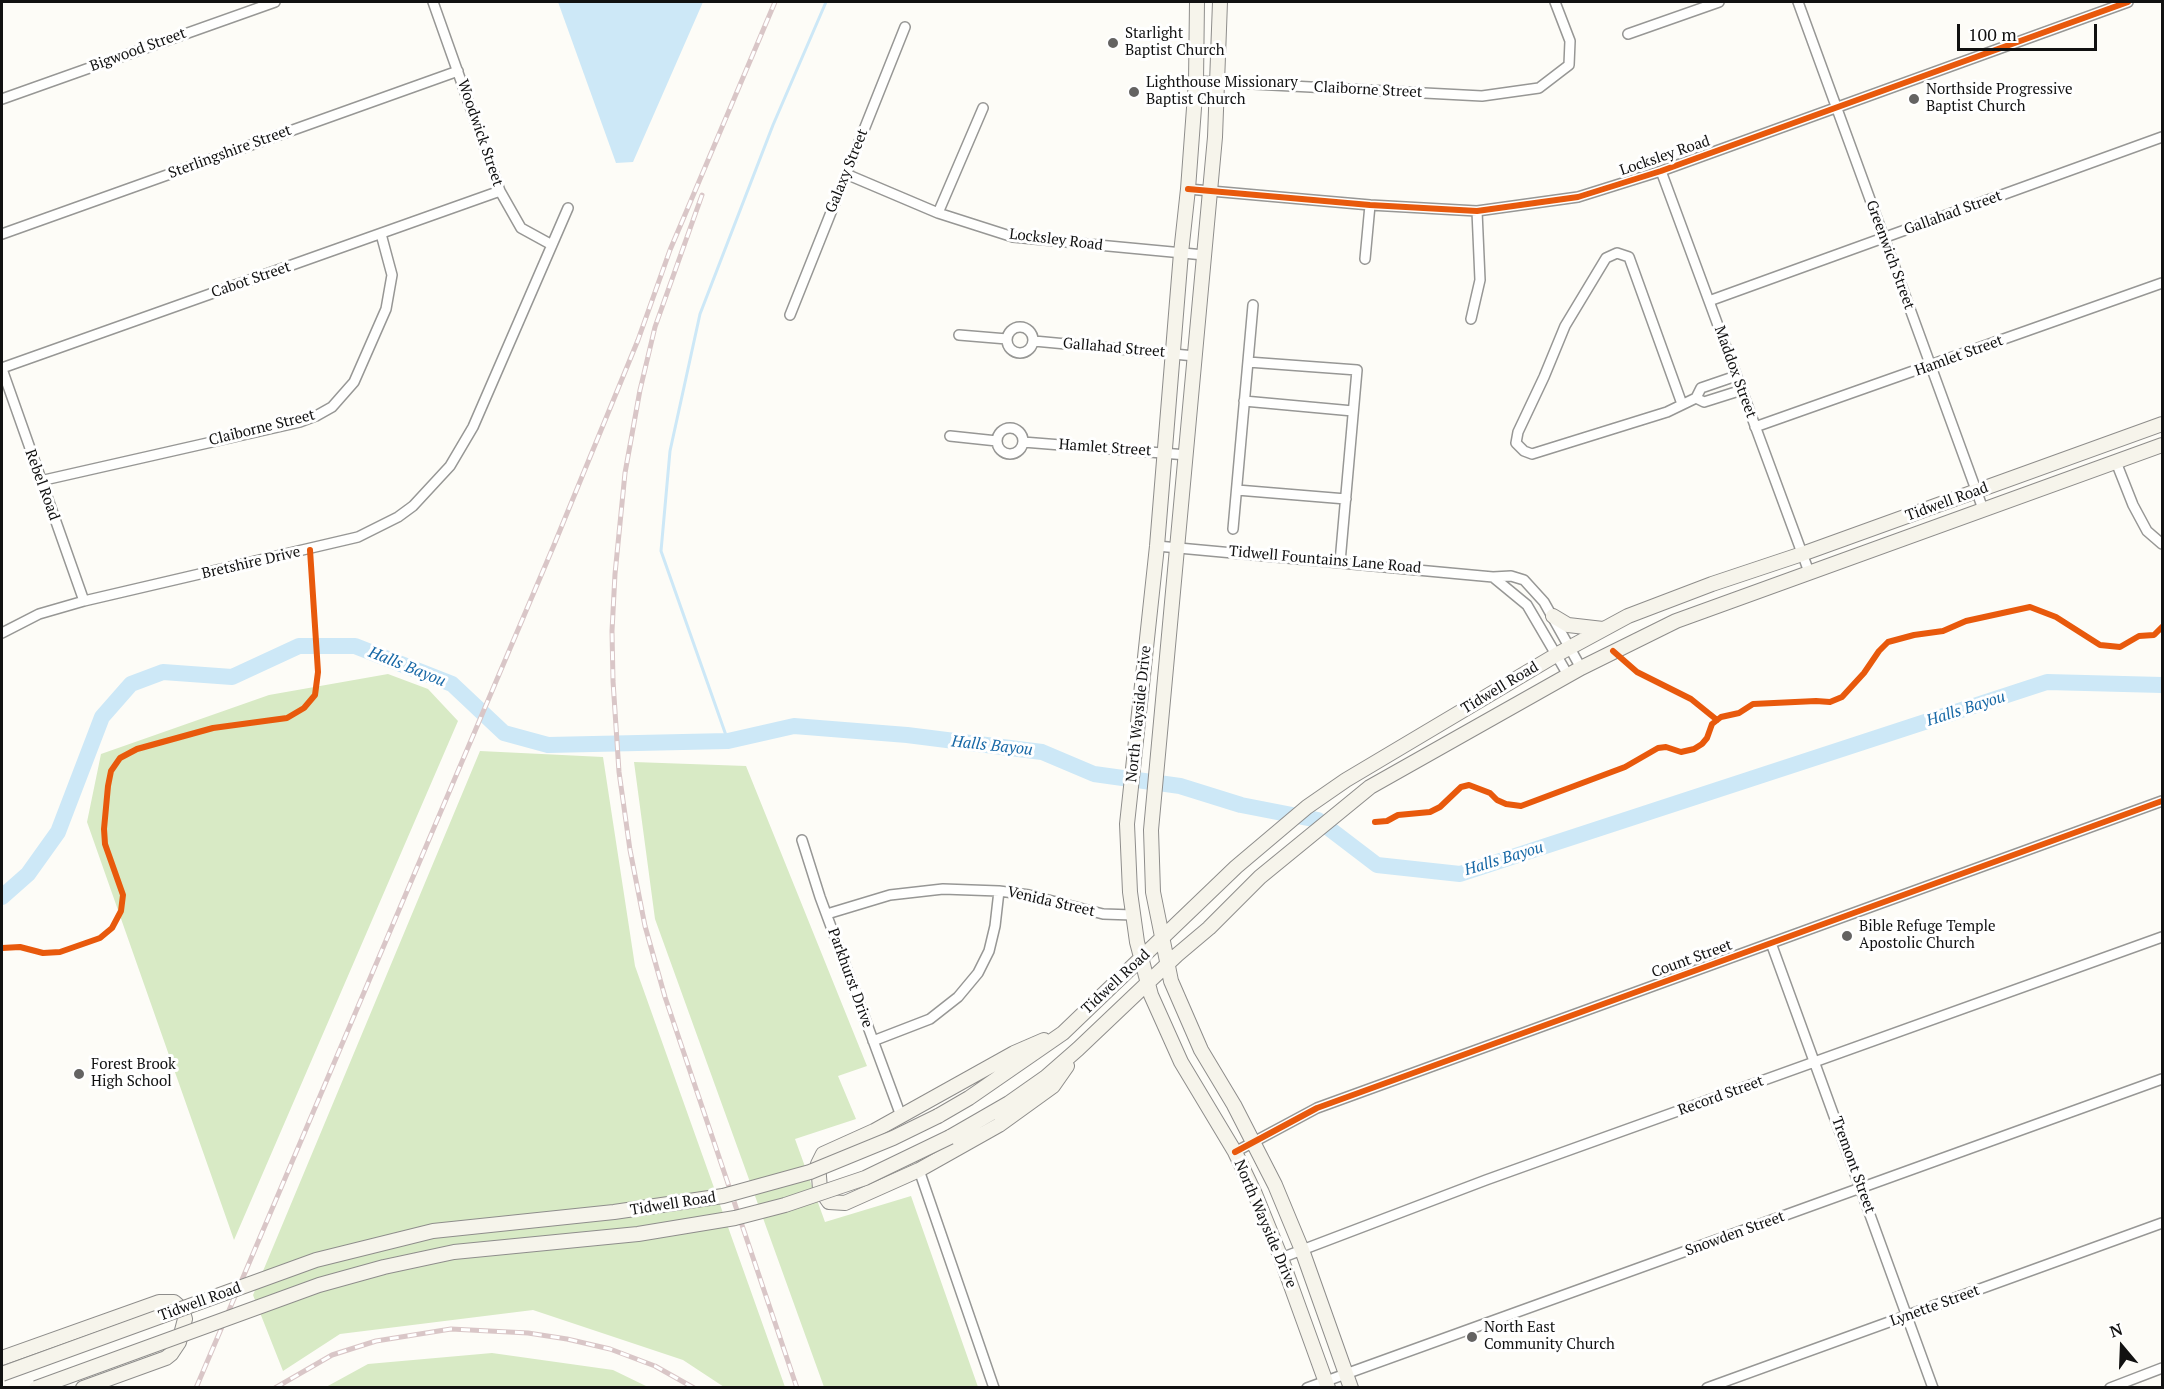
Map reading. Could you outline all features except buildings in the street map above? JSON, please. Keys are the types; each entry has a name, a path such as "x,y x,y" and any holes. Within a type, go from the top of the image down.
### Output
{"main road":[{"name":"North Wayside Drive","path":"1197,2 1196,81 1188,189 1180,253 1157,546 1127,824 1129,880 1141,958 1151,995 1181,1062 1234,1152 1255,1194 1327,1384"},
{"name":"North Wayside Drive","path":"1220,2 1215,137 1179,547 1170,613 1151,830 1154,901 1171,981 1201,1050 1254,1142 1275,1185 1302,1250 1351,1388"},
{"name":"Tidwell Road","path":"2,1374 326,1257 433,1231 614,1212 723,1196 810,1172 892,1138 969,1098 1063,1033 1236,867 1307,807 1346,780 1556,655 1628,616 1712,584 1802,554 2163,424"},
{"path":"2110,443 2116,462"},
{"name":"Tidwell Road","path":"36,1388 319,1285 384,1267 454,1252 638,1234 735,1218 865,1178 950,1137 1009,1103 1046,1077 1209,928 1260,877 1370,787 1568,675 1676,621 2163,445"},
{"path":"1553,616 1576,627 1605,629"},
{"path":"1063,1033 1014,1053 901,1116 823,1154 818,1164 820,1189 829,1202 844,1203 919,1170 999,1125 1053,1086 1078,1050"},
{"path":"2,1358 159,1302 174,1302 182,1309 185,1319 179,1342 166,1358 83,1388"}],"street":[{"name":"Bigwood Street","path":"2,99 275,2"},
{"name":"Woodwick Street","path":"433,2 500,191 520,228 552,245"},
{"name":"Claiborne Street","path":"1196,81 1482,96 1539,88 1569,65 1570,41 1556,2"},
{"path":"1628,34 1719,2"},
{"name":"Greenwich Street","path":"1798,2 1983,509"},
{"name":"Locksley Road","path":"1188,189 1370,206 1478,211 1578,197 1661,171 2128,2"},
{"name":"Galaxy Street","path":"790,315 906,27"},
{"name":"Sterlingshire Street","path":"2,234 458,71"},
{"path":"938,213 983,108"},
{"name":"Gallahad Street","path":"1710,301 2163,137"},
{"name":"Maddox Street","path":"1661,171 1809,572"},
{"name":"Locksley Road","path":"846,174 938,213 1013,237 1204,255"},
{"name":"Cabot Street","path":"2,368 500,191"},
{"path":"1365,259 1370,206"},
{"name":"Bretshire Drive","path":"2,633 39,614 84,601 358,537 398,517 413,506 450,466 473,428 568,208"},
{"path":"1471,319 1480,280 1478,211"},
{"name":"Claiborne Street","path":"40,481 300,422 332,407 354,382 386,309 392,274 381,234"},
{"path":"1682,404 1629,257 1617,253 1606,258 1565,326 1518,432 1516,443 1524,451 1532,454 1667,412 1696,398 1701,388 1736,375"},
{"name":"Hamlet Street","path":"1755,427 2163,283"},
{"path":"1233,529 1253,305"},
{"name":"Gallahad Street","path":"1022,327 1032,334 1034,341 1030,349 1019,354 1009,347 1007,339 1010,332 1022,327"},
{"name":"Gallahad Street","path":"959,335 1007,339"},
{"name":"Gallahad Street","path":"1034,341 1195,356"},
{"path":"1248,362 1357,370 1340,562"},
{"name":"Rebel Road","path":"2,368 84,601"},
{"path":"1696,398 1704,402 1742,390"},
{"path":"1245,401 1353,411"},
{"name":"Hamlet Street","path":"1014,428 1019,431 1023,442 1018,451 1007,453 999,447 997,441 1002,431 1014,428"},
{"name":"Hamlet Street","path":"950,436 997,441"},
{"name":"Hamlet Street","path":"1023,442 1186,455"},
{"path":"2116,462 2133,505 2147,531 2163,544"},
{"path":"1237,490 1346,498"},
{"name":"Tidwell Fountains Lane Road","path":"1157,546 1493,577 1511,576 1524,580 1544,602 1581,668"},
{"path":"1493,577 1527,605 1568,675"},
{"name":"Count Street","path":"1234,1152 1317,1108 2163,801"},
{"name":"Parkhurst Drive","path":"802,840 901,1116"},
{"name":"Venida Street","path":"827,914 875,899 943,889 999,891 1029,895 1103,914 1133,915"},
{"path":"873,1041 930,1019 958,997 978,973 989,951 995,926 999,891"},
{"name":"Record Street","path":"1281,1258 1497,1176 2163,937"},
{"name":"Tremont Street","path":"1771,943 1933,1388"},
{"name":"Snowden Street","path":"1307,1388 1327,1384 1346,1374 2163,1079"},
{"path":"919,1170 994,1388"},
{"name":"Lynette Street","path":"1707,1388 2163,1223"},
{"path":"2110,1388 2163,1368"}],"green space":[{"path":"388,674 428,689 458,721 234,1240 87,822 101,754 269,695"},
{"path":"480,751 603,757 635,966 785,1387 724,1387 683,1360 533,1310 340,1334 283,1371 253,1295"},
{"path":"634,762 746,766 867,1066 838,1076 856,1119 795,1139 825,1222 911,1196 978,1387 824,1387 655,919"},
{"path":"492,1353 613,1370 648,1387 326,1387 368,1364"}],"water":[{"path":"558,2 703,2 633,162 616,163"}],"waterway":[{"path":"728,741 661,551 670,451 700,314 773,125 826,2"},
{"name":"Halls Bayou","path":"2,897 28,874 58,832 102,717 131,684 163,672 232,677 299,646 355,646 452,684 504,733 548,745 728,741 794,726 907,735 1042,752 1094,774 1180,786 1241,805 1318,820 1377,865 1460,874 2047,682 2162,685"}],"railway":[{"path":"196,1388 554,545 638,340 670,250 775,2"},
{"path":"702,195 655,327 640,390 625,473 612,631 619,772 630,850 645,926 665,997 797,1388"},
{"path":"275,1388 332,1355 376,1341 451,1329 528,1333 610,1349 655,1366 694,1388"}],"cycle path":[{"path":"1188,189 1370,205 1477,211 1578,197 1661,171 2128,2"},
{"path":"2,948 20,947 43,953 60,952 100,938 112,928 121,911 123,895 105,844 104,829 111,771 120,758 137,749 213,728 287,718 304,708 315,695 318,672 310,550"},
{"path":"1375,822 1387,821 1398,815 1430,812 1440,807 1461,787 1469,785 1490,793 1497,800 1506,804 1521,806 1625,767 1658,748 1666,747 1681,752 1694,749 1702,744 1712,724 1721,717 1739,713 1753,704 1830,702 1842,697 1888,642 1943,631 1966,621 2030,607 2056,617 2100,645 2120,647 2139,636 2154,635 2162,627"},
{"path":"1613,651 1637,672 1691,699 1717,720"},
{"path":"1235,1152 1317,1108 2162,801"}],"place":[{"name":"Starlight Baptist Church","path":"1113,43"},
{"name":"Lighthouse Missionary Baptist Church","path":"1134,92"},
{"name":"Northside Progressive Baptist Church","path":"1914,99"},
{"name":"Bible Refuge Temple Apostolic Church","path":"1847,936"},
{"name":"Forest Brook High School","path":"79,1074"},
{"name":"North East Community Church","path":"1472,1337"}]}
